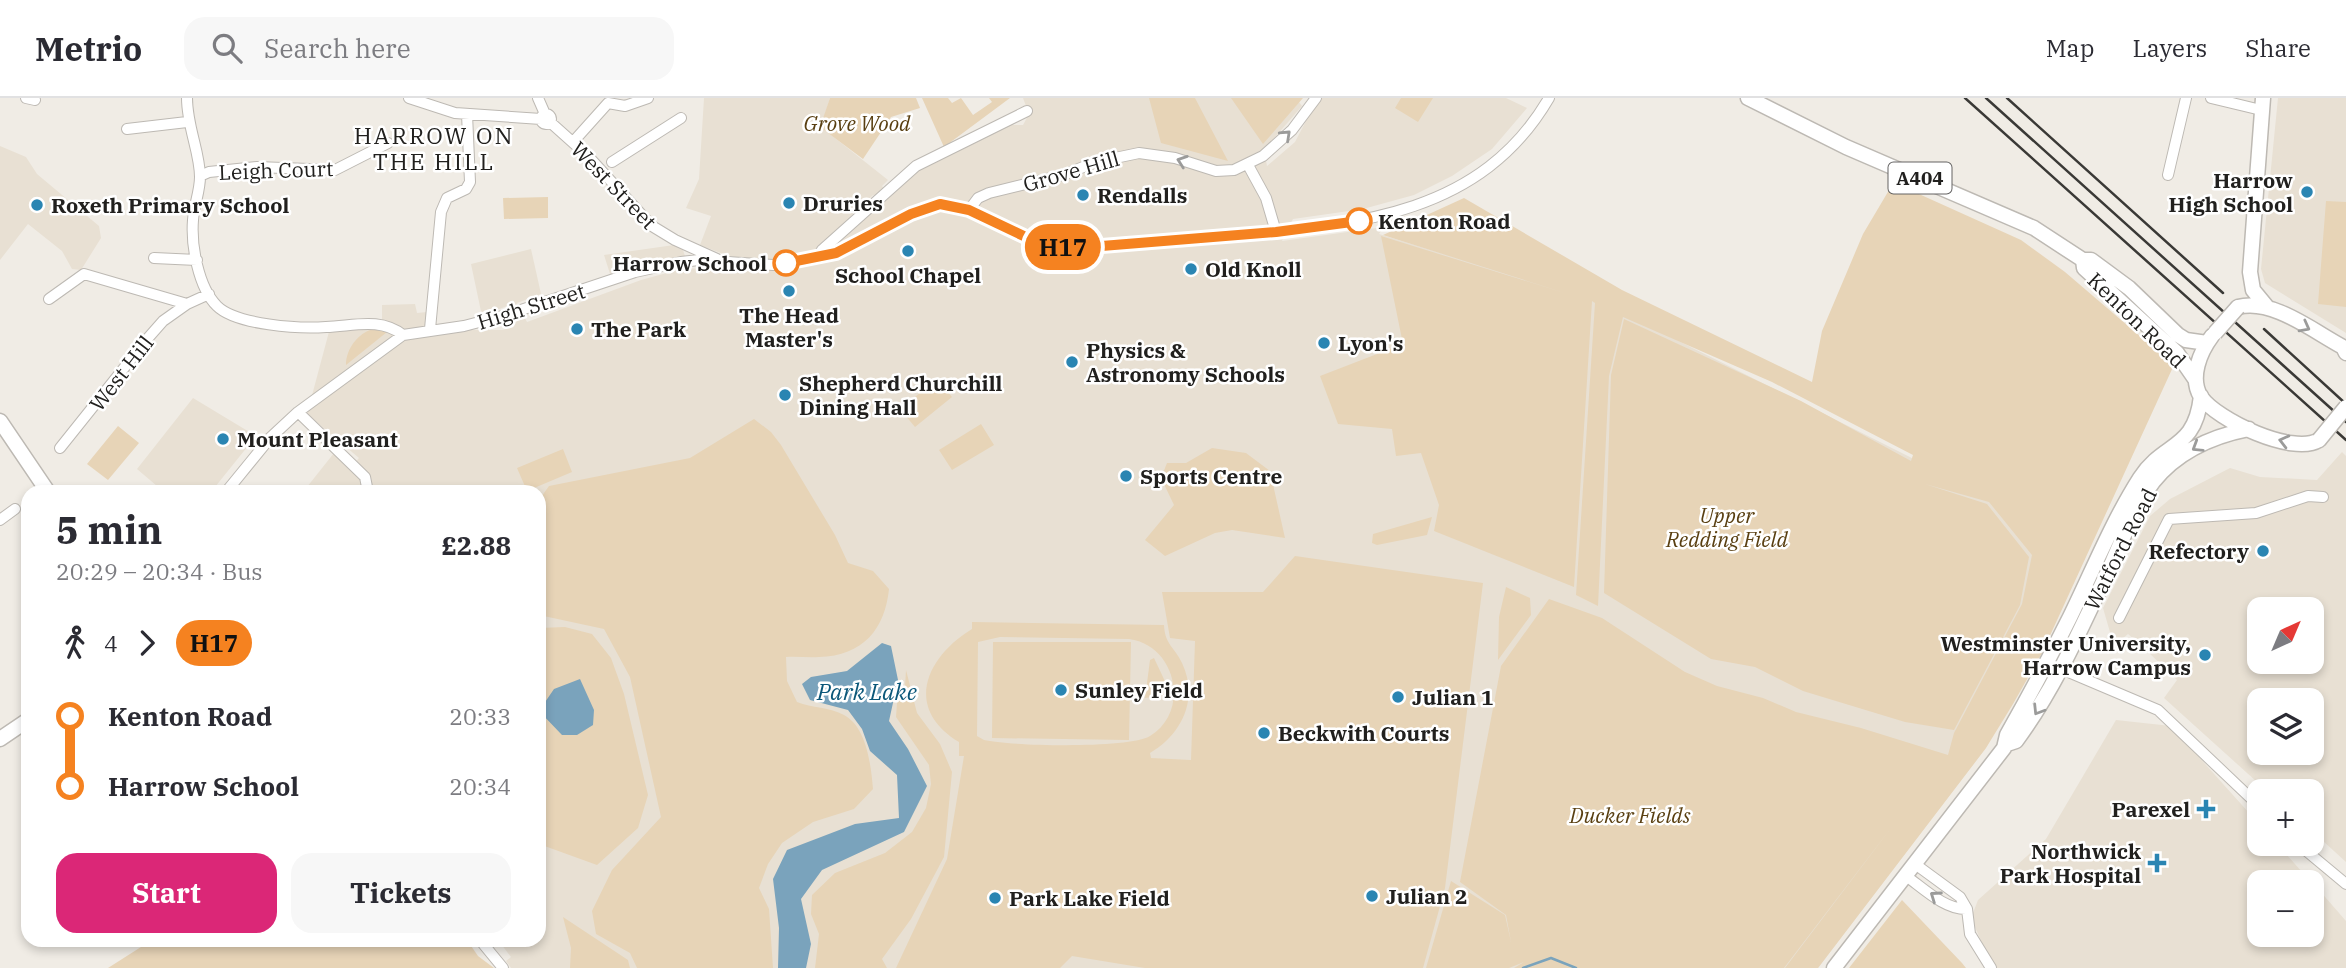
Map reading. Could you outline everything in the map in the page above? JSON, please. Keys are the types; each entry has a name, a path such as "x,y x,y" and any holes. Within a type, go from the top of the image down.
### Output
{"main road":[{"name":"Kenton Road","path":"1748,98 1846,147 2034,228 2083,260 2091,260 2123,283 2186,340 2211,338"},
{"path":"2262,104 2250,272 2253,290 2267,307"},
{"name":"Kenton Road","path":"2083,260 2084,268 2177,353 2195,379 2201,396"},
{"path":"2195,379 2199,360 2211,338 2238,307 2250,272"},
{"path":"2238,307 2253,303 2267,307 2345,349"},
{"path":"2201,396 2218,413 2249,429 2303,445 2319,440 2346,407"},
{"name":"Watford Road","path":"2007,744 2007,735 2047,663 2121,510 2150,467 2190,434 2199,419 2201,396"},
{"path":"0,421 43,485"},
{"name":"Watford Road","path":"1834,968 2007,744 2016,741 2036,713 2061,669 2133,516 2154,481 2202,443 2220,434 2249,429"},
{"path":"0,739 21,725"}],"street":[{"path":"187,98 187,122 200,176 193,220 197,260 209,294 218,307 246,318 302,328 384,323 403,335"},
{"path":"409,98 444,111 545,118"},
{"name":"West Street","path":"538,98 545,118 606,166 662,234 720,261"},
{"path":"573,142 609,101 625,106 648,98"},
{"name":"Grove Hill","path":"969,210 978,198 989,193 1123,155 1167,156 1216,171 1248,165 1292,130 1316,98"},
{"name":"High Street","path":"232,485 270,438 298,412 403,335 464,326 506,315 645,270 699,260 773,265 836,253 929,207 945,204 969,210 1030,239 1054,247 1077,248 1276,232 1359,221 1437,199 1486,172 1526,133 1549,98"},
{"path":"2168,175 2186,98"},
{"path":"2211,98 2262,104"},
{"path":"818,257 916,166 1027,111"},
{"path":"430,329 442,212 447,198 466,189 470,182 467,114"},
{"path":"606,166 681,118"},
{"path":"127,129 187,122"},
{"name":"Leigh Court","path":"200,176 209,172 257,167 335,170 388,143"},
{"path":"1248,165 1266,198 1276,232"},
{"path":"154,258 197,260"},
{"path":"49,299 83,274 187,304"},
{"name":"West Hill","path":"60,449 163,321 187,304 209,294"},
{"path":"298,412 358,469 368,485"},
{"path":"2119,618 2169,519 2262,512 2308,496 2323,497"},
{"path":"0,520 15,509"},
{"path":"2047,663 2158,710 2247,795"},
{"path":"2312,856 2346,884"},
{"path":"1911,870 1960,897 1966,909 1970,934 1991,968"},
{"path":"486,947 503,968"}],"shaded area":[{"name":"Harrow School","path":"704,98 830,98 821,127 888,180 876,197 873,195 849,218 864,220 918,171 1009,125 1023,125 1029,114 1023,98 1296,98 1302,106 1264,150 1267,166 1295,142 1318,98 1506,98 1527,108 1492,149 1452,176 1414,195 1363,209 1293,219 1282,241 1384,227 1379,234 1603,303 2085,545 2039,650 1985,749 1818,968 511,968 506,961 511,957 503,947 546,947 546,485 309,485 334,453 351,467 359,458 307,414 330,328 382,322 382,305 415,304 417,313 427,312 429,330 502,330 514,327 507,306 482,316 471,264 531,249 541,294 517,303 527,322 641,280 685,268 722,270 731,257 700,245 711,216 686,208 699,179"},
{"name":"Harrow High School","path":"2278,98 2346,98 2346,333 2265,283 2261,269"},
{"name":"Roxeth Primary School","path":"0,146 26,157 37,174 99,226 101,238 81,270 72,269 62,251 28,224 0,260"},
{"path":"681,244 686,259 611,277 604,255"},
{"path":"193,398 256,436 217,485 156,485 137,469"},
{"name":"Westminster University, Harrow Campus","path":"2342,452 2346,456 2346,862 2324,842 2324,779 2254,779 2164,698 2177,680 2144,648 2128,634 2114,646 2103,608 2150,516 2170,499 2230,468 2260,477 2317,480"},
{"name":"Northwick Park Hospital","path":"2116,720 2171,726 2247,811 2247,856 2288,856 2300,870 2247,870 2247,947 2324,947 2324,896 2346,921 2346,968 1993,968 1971,918 1978,900 2046,839"}],"green space":[{"name":"Grove Wood","path":"830,98 916,98 920,108 891,117 863,159 820,127"},
{"path":"922,98 948,98 952,103 961,98 973,115 992,102 989,98 1010,98 944,147"},
{"path":"1149,98 1195,98 1228,161 1161,143"},
{"path":"1231,98 1303,98 1263,144"},
{"path":"1401,98 1433,98 1418,122 1395,108"},
{"path":"1895,180 1900,181 1899,185 2021,240 2065,272 2173,367 2042,653 2013,704 1986,748 1818,968 1785,968 1894,824 1784,968 1514,968 1524,962 1509,968 1426,968 1451,881 1505,915 1511,942 1506,915 1460,882 1501,666 1549,599 1602,618 1685,672 1717,686 1763,698 1796,712 1861,728 1948,755 1954,733 2022,604 2032,555 1989,502 1925,484 1987,504 2029,557 2020,605 1954,730 1905,722 1803,691 1755,667 1711,659 1604,593 1611,375 1624,319 1801,401 1911,461 1913,455 1772,382 1623,317 1609,376 1598,606 1576,595 1595,303 1592,301 1574,587 1434,531 1439,505 1421,453 1396,456 1392,429 1338,424 1320,376 1403,344 1381,236 1568,294 1383,235 1464,198 1622,290 1812,382 1822,331 1863,234"},
{"path":"548,197 548,218 504,219 503,198"},
{"path":"2326,201 2346,202 2346,307 2318,304"},
{"path":"373,329 387,332 346,365 354,342"},
{"path":"937,379 952,397 915,427 900,409"},
{"path":"754,419 771,432 781,445 835,535 848,563 873,571 889,589 883,616 877,628 859,646 834,655 786,657 787,681 797,702 839,712 858,728 866,748 873,789 854,809 813,822 782,843 768,864 759,888 769,909 773,968 637,968 630,953 596,934 592,911 612,870 661,817 630,677 604,629 546,617 546,490 549,486 690,458"},
{"path":"981,424 994,445 952,470 939,450"},
{"path":"118,426 139,443 108,480 87,464"},
{"path":"1212,448 1246,453 1270,471 1285,538 1232,530 1215,533 1165,556 1145,540 1174,505 1161,478 1167,463 1186,463"},
{"path":"563,449 572,472 541,485 524,485 517,468"},
{"path":"1432,517 1427,535 1377,545 1372,543 1373,534"},
{"path":"1295,556 1483,583 1445,888 1423,968 1145,968 1072,956 1060,968 896,968 947,859 964,756 959,756 959,742 942,729 931,714 926,699 927,683 943,654 956,640 972,629 972,622 1164,625 1168,641 1187,676 1188,702 1179,726 1150,753 1151,758 1191,760 1195,641 1170,638 1162,592 1263,592","holes":["1000,637 1129,639 1145,644 1158,653 1172,680 1174,696 1171,711 1163,725 1150,736 1095,745 997,742 977,736 978,642"]},
{"path":"1506,587 1530,598 1531,615 1498,660 1499,617"},
{"path":"565,627 592,634 611,658 624,694 648,795 638,828 597,865 546,847 546,628"},
{"name":"Sunley Field","path":"993,642 1131,642 1129,740 992,738"},
{"path":"1154,658 1171,694 1145,698 1150,660"},
{"path":"906,670 917,713 940,744 952,772 944,857 911,919 882,959 887,968 815,968 819,934 811,914 812,895 835,873 885,853 912,832 926,808 931,784 929,765 896,717 897,703 905,687"},
{"path":"1902,900 1962,963 1966,968 1849,968"},
{"path":"563,917 628,960 630,968 570,968 571,948"},
{"path":"141,947 472,947 478,956 494,968 108,968"}],"water":[{"name":"Park Lake","path":"882,643 891,646 898,680 889,721 908,749 927,786 904,832 822,870 801,899 811,944 806,968 778,968 779,928 773,879 787,850 855,824 899,818 897,775 870,751 862,729 848,710 810,700 802,684 811,677 847,671"},
{"path":"580,679 594,710 593,725 577,735 562,735 546,718 546,701 554,689"}],"waterway":[{"path":"1523,968 1551,958 1576,968"}],"railway":[{"path":"1965,98 2346,440"},
{"path":"1986,98 2346,422"},
{"path":"2007,98 2223,293"},
{"path":"2264,329 2346,404"}],"bus line":[{"name":"H17","path":"786,263 836,253 911,214 940,204 969,210 1030,239 1054,247 1077,248 1276,232 1359,221"}],"place":[{"name":"Harrow High School","path":"2307,192"},
{"name":"Rendalls","path":"1083,195"},
{"name":"Druries","path":"789,203"},
{"name":"Roxeth Primary School","path":"37,205"},
{"name":"Kenton Road","path":"1359,221"},
{"name":"School Chapel","path":"908,251"},
{"name":"Harrow School","path":"786,263"},
{"name":"Old Knoll","path":"1191,269"},
{"name":"The Head Master's","path":"789,291"},
{"name":"The Park","path":"577,329"},
{"name":"Lyon's","path":"1324,343"},
{"name":"Physics & Astronomy Schools","path":"1072,362"},
{"name":"Shepherd Churchill Dining Hall","path":"785,395"},
{"name":"Mount Pleasant","path":"223,439"},
{"name":"Sports Centre","path":"1126,476"},
{"name":"Refectory","path":"2263,551"},
{"name":"Westminster University, Harrow Campus","path":"2205,655"},
{"name":"Sunley Field","path":"1061,690"},
{"name":"Julian 1","path":"1398,697"},
{"name":"Beckwith Courts","path":"1264,733"},
{"name":"Parexel","path":"2206,809"},
{"name":"Northwick Park Hospital","path":"2157,863"},
{"name":"Julian 2","path":"1372,896"},
{"name":"Park Lake Field","path":"995,898"}],"district":[{"name":"HARROW ON THE HILL","path":"434,148"}],"park label":[{"name":"Upper Redding Field","path":"1727,527"},
{"name":"Ducker Fields","path":"1630,815"}]}
